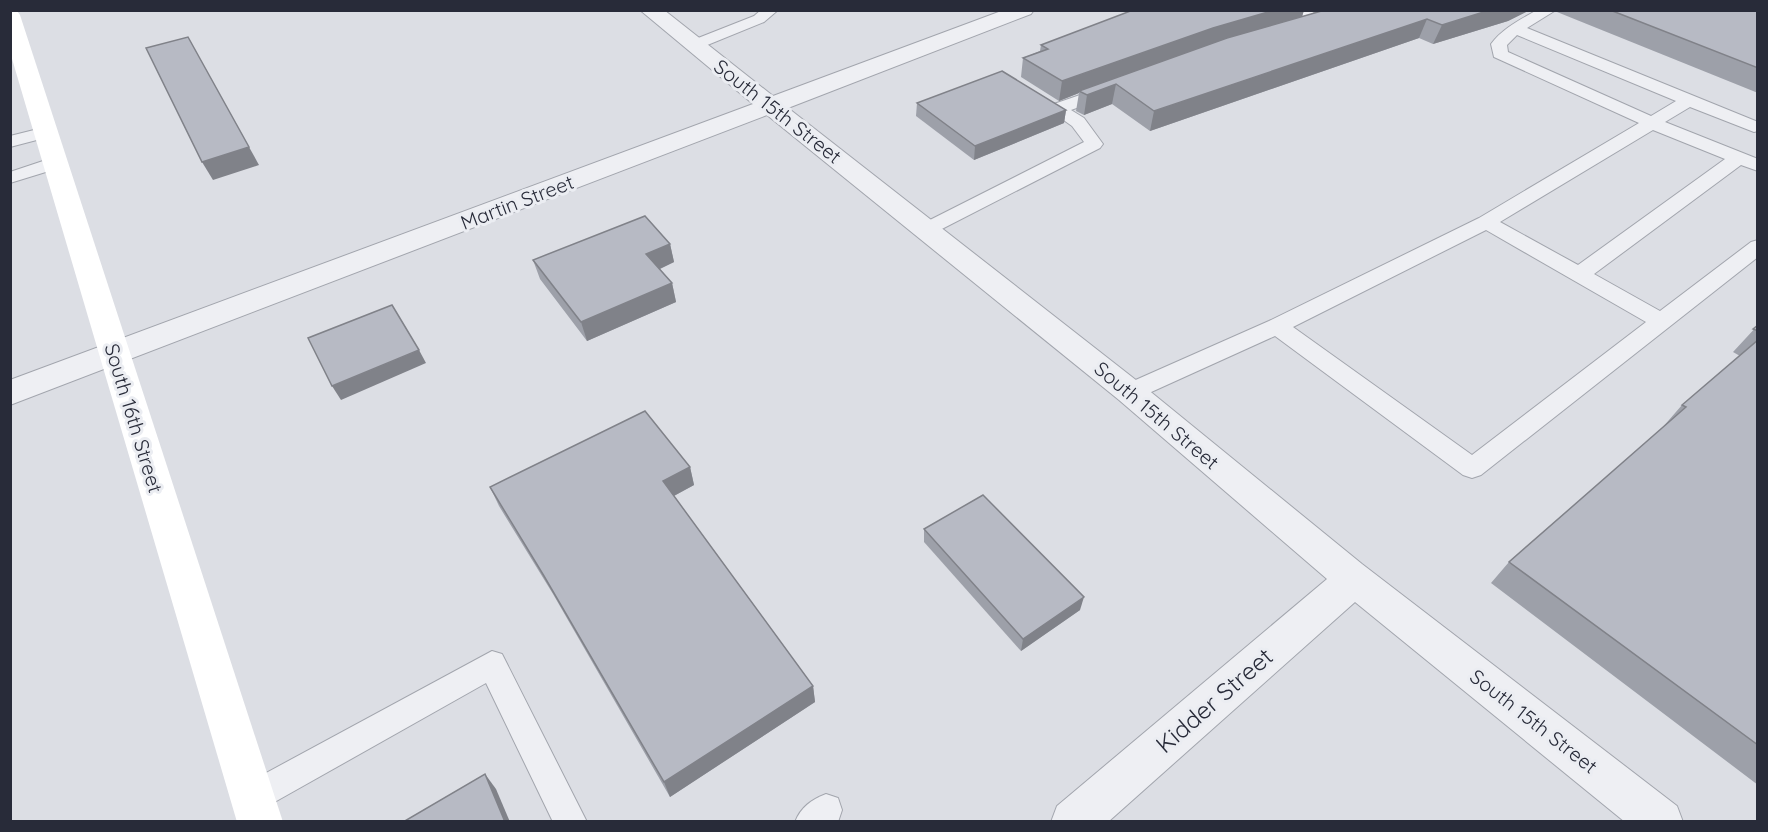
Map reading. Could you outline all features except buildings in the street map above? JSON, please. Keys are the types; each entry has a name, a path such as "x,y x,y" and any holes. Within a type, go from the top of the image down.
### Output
{"main road":[{"name":"South 16th Street","path":"11,12 114,355 256,809"}],"street":[{"name":"South 15th Street","path":"650,10 1130,392 1354,579 1662,822"},
{"name":"Martin Street","path":"10,393 1024,10"},
{"name":"Kidder Street","path":"1073,822 1354,579"}],"lane":[{"path":"694,45 759,19 771,10"},
{"path":"1284,32 1324,22 1299,10"},
{"path":"1549,10 1515,29 1499,44 1500,54 1653,123 1758,166"},
{"path":"1515,29 1754,127"},
{"path":"927,229 1094,144 1078,122 1052,106 1120,86"},
{"path":"1130,392 1277,326 1486,222 1689,100"},
{"path":"10,142 51,147"},
{"path":"10,178 51,147"},
{"path":"1580,274 1738,158"},
{"path":"1486,222 1662,321"},
{"path":"1277,326 1472,468 1758,246"},
{"path":"256,809 492,664 571,822"}]}
